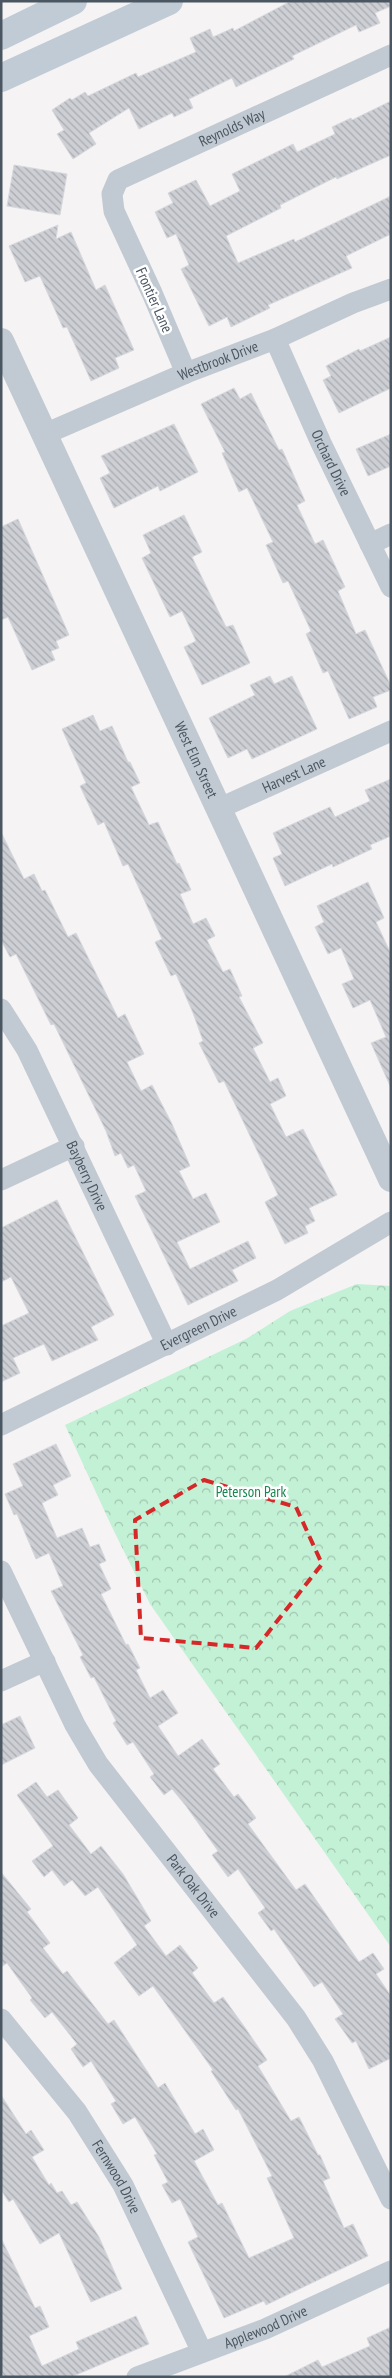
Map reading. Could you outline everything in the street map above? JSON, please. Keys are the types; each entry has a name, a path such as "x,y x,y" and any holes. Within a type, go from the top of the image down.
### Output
{"main road":[{"path":"1,36 73,1"},
{"path":"1,78 169,1"}],"street":[{"name":"Reynolds Way","path":"121,227 114,211 112,194 118,180 391,55"},
{"name":"Frontier Lane","path":"121,227 186,373"},
{"name":"Westbrook Drive","path":"45,434 186,373 275,339 353,303 391,289"},
{"name":"Orchard Drive","path":"275,339 391,587"},
{"name":"West Elm Street","path":"1,341 220,808 391,1179"},
{"path":"370,544 391,534"},
{"name":"Harvest Lane","path":"220,808 391,730"},
{"name":"Bayberry Drive","path":"1,1009 27,1050 167,1345"},
{"path":"1,1180 74,1146"},
{"name":"Evergreen Drive","path":"1,1424 277,1290 391,1222"},
{"name":"Park Oak Drive","path":"1,1571 75,1725 98,1764 296,2018 323,2062 391,2199"},
{"path":"1,1682 44,1661"},
{"name":"Fernwood Drive","path":"1,2019 77,2112 123,2185 202,2352"},
{"name":"Applewood Drive","path":"137,2377 265,2329 391,2271"}],"highlighted area":[{"path":"204,1480 296,1507 322,1564 256,1648 141,1638 135,1520"}],"green space":[{"name":"Peterson Park","path":"357,1284 391,1286 391,1947 150,1604 65,1425 246,1339 290,1311"}],"building":[{"path":"291,1 391,1 391,6 375,13 380,23 359,32 356,25 292,56 294,59 236,87 232,78 189,99 193,108 174,117 172,113 139,129 129,108 89,133 96,144 73,159 57,134 64,130 52,110 70,98 72,100 85,92 88,96 136,73 138,77 196,52 190,38 210,29 213,37 233,28 234,31"},
{"path":"391,101 391,155 337,179 336,177 280,205 281,208 226,236 238,263 294,239 295,242 391,196 391,234 346,256 352,268 268,305 270,308 231,327 227,317 209,326 181,269 189,265 176,234 167,238 155,212 173,203 168,193 196,180 210,206 240,191 232,174 293,144 297,152 335,134 332,127 351,118 352,120"},
{"path":"14,165 67,174 60,215 7,206"},
{"path":"58,225 56,239 71,232 96,290 105,285 134,350 115,358 119,368 91,381 67,327 63,328 40,276 25,282 9,246"},
{"path":"391,337 391,388 339,413 323,380 331,376 326,366 359,349 360,351"},
{"path":"234,388 240,399 251,393 279,450 282,449 305,501 297,505 315,544 323,540 345,587 338,591 356,634 365,630 391,686 391,690 373,697 377,707 349,719 328,671 323,673 306,634 311,631 288,581 283,583 266,545 273,542 247,488 239,492 222,453 225,452 201,404"},
{"path":"174,424 198,472 160,491 158,486 114,508 100,478 110,473 101,456"},
{"path":"391,434 391,466 368,476 356,449"},
{"path":"184,515 202,552 192,557 226,627 233,625 250,663 202,685 184,647 196,641 182,611 170,617 142,558 151,553 143,535"},
{"path":"18,519 69,635 56,641 59,648 51,651 55,660 32,670 8,617 1,620 1,527"},
{"path":"270,676 274,684 292,676 317,729 252,759 247,749 228,758 209,718 255,695 250,685"},
{"path":"93,715 100,731 112,726 128,762 130,762 140,783 131,787 149,825 158,822 177,864 179,863 191,890 180,894 193,924 206,918 215,936 207,940 223,972 230,969 242,996 239,997 263,1043 253,1048 270,1082 278,1078 286,1096 270,1104 286,1137 303,1129 337,1195 309,1208 315,1221 305,1226 308,1233 285,1244 265,1202 278,1195 224,1081 219,1083 199,1043 203,1041 193,1013 176,974 171,976 155,942 162,939 128,864 123,866 104,822 98,825 80,786 86,783 62,729"},
{"path":"391,779 391,836 370,845 372,849 333,867 332,864 285,886 273,858 282,854 273,833 330,807 335,817 370,801 365,790"},
{"path":"1,832 24,879 34,874 42,891 45,890 68,937 76,933 118,1018 125,1014 144,1054 127,1062 141,1091 152,1085 172,1124 190,1166 179,1171 193,1199 206,1193 220,1222 177,1242 190,1269 248,1241 256,1258 232,1270 238,1281 188,1305 135,1196 146,1191 134,1165 128,1168 121,1153 115,1156 106,1131 54,1024 51,1025 16,954 10,957 1,940"},
{"path":"368,882 384,918 376,922 391,954 391,1088 371,1043 386,1037 370,1000 353,1008 342,984 354,979 341,948 328,954 315,927 324,922 317,906"},
{"path":"57,1200 114,1315 91,1327 98,1340 52,1361 44,1344 13,1358 20,1373 1,1382 1,1326 29,1313 11,1277 1,1282 1,1228"},
{"path":"56,1444 71,1476 53,1485 58,1495 42,1503 57,1538 82,1528 90,1547 99,1544 106,1561 99,1564 111,1589 101,1594 126,1645 128,1644 140,1668 136,1670 150,1698 163,1690 178,1713 158,1726 178,1756 202,1739 220,1764 213,1769 234,1797 238,1794 256,1818 248,1824 296,1890 305,1884 359,1962 373,1953 384,1969 376,1974 391,1996 391,2058 369,2069 356,2041 352,2043 335,2019 343,2014 322,1982 314,1987 274,1929 271,1931 258,1913 265,1908 238,1869 228,1877 212,1855 218,1851 186,1806 172,1789 164,1795 150,1777 154,1774 133,1742 127,1745 113,1723 116,1721 94,1677 91,1678 80,1657 83,1655 51,1591 63,1586 49,1553 36,1559 17,1514 14,1515 5,1494 23,1486 13,1464"},
{"path":"20,1716 35,1748 1,1765 1,1725"},
{"path":"36,1782 47,1797 58,1790 78,1818 69,1825 91,1854 101,1846 123,1874 151,1921 144,1926 166,1956 180,1945 198,1968 192,1973 214,2003 223,1997 246,2029 267,2060 258,2066 291,2121 299,2117 318,2155 320,2155 330,2178 323,2181 344,2228 353,2224 368,2256 266,2305 264,2301 224,2318 188,2242 198,2237 180,2199 172,2203 162,2185 168,2182 154,2155 157,2154 135,2117 123,2124 111,2104 116,2101 91,2061 83,2067 71,2049 77,2044 52,2012 45,2018 30,2000 32,1998 7,1963 1,1967 1,1872 31,1909 27,1912 50,1943 43,1948 63,1974 67,1971 108,2024 114,2020 158,2088 165,2083 195,2134 203,2129 214,2150 194,2161 218,2205 222,2203 249,2258 294,2238 267,2178 272,2176 238,2109 236,2110 211,2071 213,2070 153,1986 139,1996 114,1963 137,1945 98,1887 85,1896 72,1880 64,1886 52,1870 44,1877 32,1861 53,1846 17,1795"},
{"path":"1,2095 26,2134 31,2130 44,2150 32,2157 49,2185 51,2183 57,2193 62,2191 71,2205 77,2202 99,2237 122,2289 91,2302 59,2233 40,2244 13,2199 9,2202 1,2190"},
{"path":"1,2238 35,2308 40,2306 49,2327 29,2336 42,2366 79,2349 76,2342 136,2316 149,2344 71,2377 4,2377 1,2371"},
{"path":"391,2327 391,2377 284,2377 318,2360 322,2367 370,2346 367,2338"}]}
